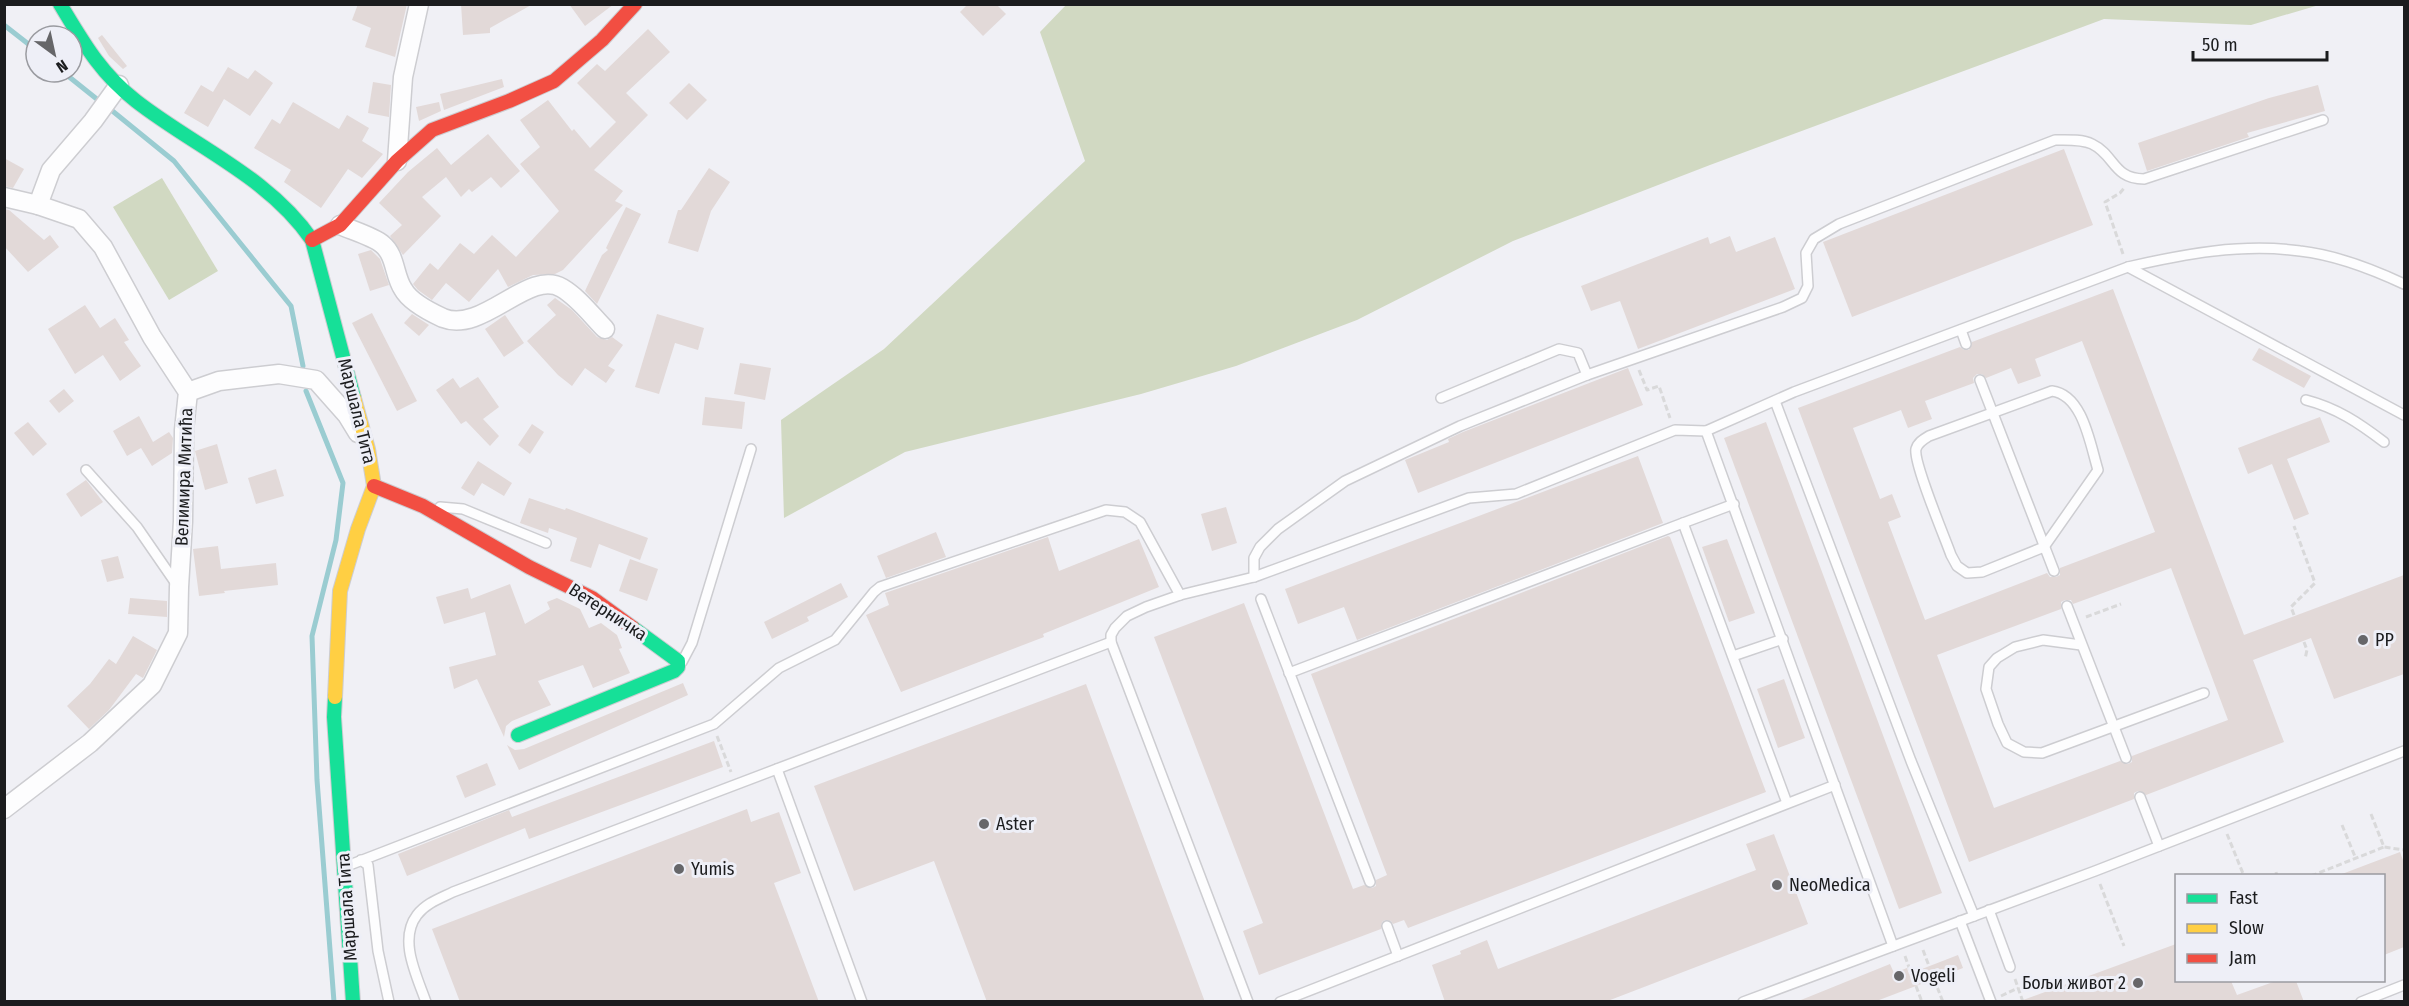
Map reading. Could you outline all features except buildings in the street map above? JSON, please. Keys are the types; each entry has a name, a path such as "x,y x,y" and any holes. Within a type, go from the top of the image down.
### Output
{"street":[{"name":"Маршала Тита","path":"60,4 97,65 135,101 273,195 297,218 312,240 368,449 374,486 357,529 340,591 334,717 353,1002"},
{"path":"397,161 403,77 419,4"},
{"path":"312,240 340,225 397,161 432,130 554,81 602,40 635,4"},
{"path":"38,205 51,170 93,121 119,85"},
{"name":"Велимира Митића","path":"4,197 38,205 79,219 103,247 152,337 188,392 184,430 178,633 152,685 90,743 4,809"},
{"path":"340,225 382,244 394,262 403,290 422,307 446,319 475,318 521,293 547,283 562,288 606,329"},
{"path":"188,392 219,381 279,374 316,380 347,414 368,449"},
{"name":"Ветерничка","path":"374,486 423,506 529,567 592,598 675,657 679,665"},
{"path":"518,735 674,671 679,665"}],"lane":[{"path":"1254,577 1254,558 1260,547 1278,529 1345,482 1460,426 1634,357 1782,307 1802,298 1808,286 1806,253 1814,239 1839,224 2055,140 2092,143 2122,174 2131,179 2144,179 2323,120"},
{"path":"1248,1002 1111,642 1111,635 1115,628 1127,616 1180,595 1254,577 1469,498 1516,494 1675,430 1706,430 1775,400 2128,267 2176,255 2210,250 2300,250 2338,260 2404,284"},
{"path":"2128,267 2404,416"},
{"path":"1961,330 1966,344"},
{"path":"1441,398 1558,349 1578,353 1587,375"},
{"path":"1980,380 2054,571"},
{"path":"2052,391 2068,396 2078,410 2098,470 2044,547 1982,572 1967,573 1957,566 1918,465 1916,449 1920,441 2052,391"},
{"path":"1775,400 1911,761 1974,916"},
{"path":"2306,400 2328,406 2356,421 2384,442"},
{"path":"1706,430 1835,785 1897,945"},
{"path":"679,665 684,661 692,644 751,448"},
{"path":"86,470 137,527 179,587"},
{"path":"1289,673 1734,504"},
{"path":"423,506 463,509 546,543"},
{"path":"345,867 714,724 779,668 835,640 874,592 880,588 1106,510 1125,512 1140,522 1180,595"},
{"path":"1683,523 1787,803"},
{"path":"1261,599 1370,882"},
{"path":"2067,606 2126,758"},
{"path":"1733,656 1783,639"},
{"path":"2081,645 2043,640 2015,647 1997,658 1989,667 1986,689 2007,743 2024,752 2042,753 2204,693"},
{"path":"426,1002 412,963 409,941 416,916 429,904 453,892 1111,642"},
{"path":"1745,1001 2095,871 2404,751"},
{"path":"777,769 862,1002"},
{"path":"1280,1002 1835,785"},
{"path":"2140,797 2159,846"},
{"path":"361,860 368,866 378,951 389,1002"},
{"path":"1989,910 2010,967"},
{"path":"1960,921 1991,1001"},
{"path":"1387,926 1398,956"},
{"path":"2361,1002 2404,985"}],"path":[{"path":"2128,267 2105,202 2120,193 2131,179"},
{"path":"1634,357 1647,390 1659,386 1675,430"},
{"path":"2294,526 2315,583 2291,607 2294,615"},
{"path":"2073,622 2121,604"},
{"path":"2304,642 2307,650 2305,659"},
{"path":"717,735 736,784"},
{"path":"2371,814 2384,847"},
{"path":"2222,822 2243,874"},
{"path":"2342,825 2355,859"},
{"path":"2316,874 2384,847 2404,849"},
{"path":"2095,871 2124,945"},
{"path":"1918,937 1929,966"},
{"path":"1897,945 1911,973"},
{"path":"2010,967 2023,1002"},
{"path":"1934,979 1943,1002"},
{"path":"1916,986 1922,1002"},
{"path":"1991,1001 2018,988"}],"green space":[{"path":"1067,4 2319,5 2251,25 2104,19 1710,165 1513,241 1357,320 1236,366 1141,394 905,452 784,518 781,420 884,349 1085,161 1040,32"},
{"path":"162,178 218,271 169,300 113,207"}],"waterway":[{"path":"4,25 24,41"},
{"path":"78,84 98,100"},
{"path":"110,109 174,161 291,306 303,366"},
{"path":"306,391 343,483 336,540 312,636 317,780 334,1002"}],"traffic: fast":[{"path":"60,4 93,56 123,90 159,118 253,180 295,218 312,240 354,398"},
{"path":"518,735 674,671 678,667 678,661 633,628"},
{"path":"335,697 334,717 353,1002"}],"traffic: slow":[{"path":"335,697 340,591 358,529 374,486 368,449 354,398"}],"traffic: jam":[{"path":"312,240 340,225 397,161 432,130 554,81 602,40 635,4"},
{"path":"374,486 423,506 529,567 592,598 633,628"}],"place":[{"name":"PP","path":"2363,640"},
{"name":"Aster","path":"984,824"},
{"name":"Yumis","path":"679,869"},
{"name":"NeoMedica","path":"1777,885"},
{"name":"Vogeli","path":"1899,976"},
{"name":"Бољи живот 2","path":"2138,983"}]}
